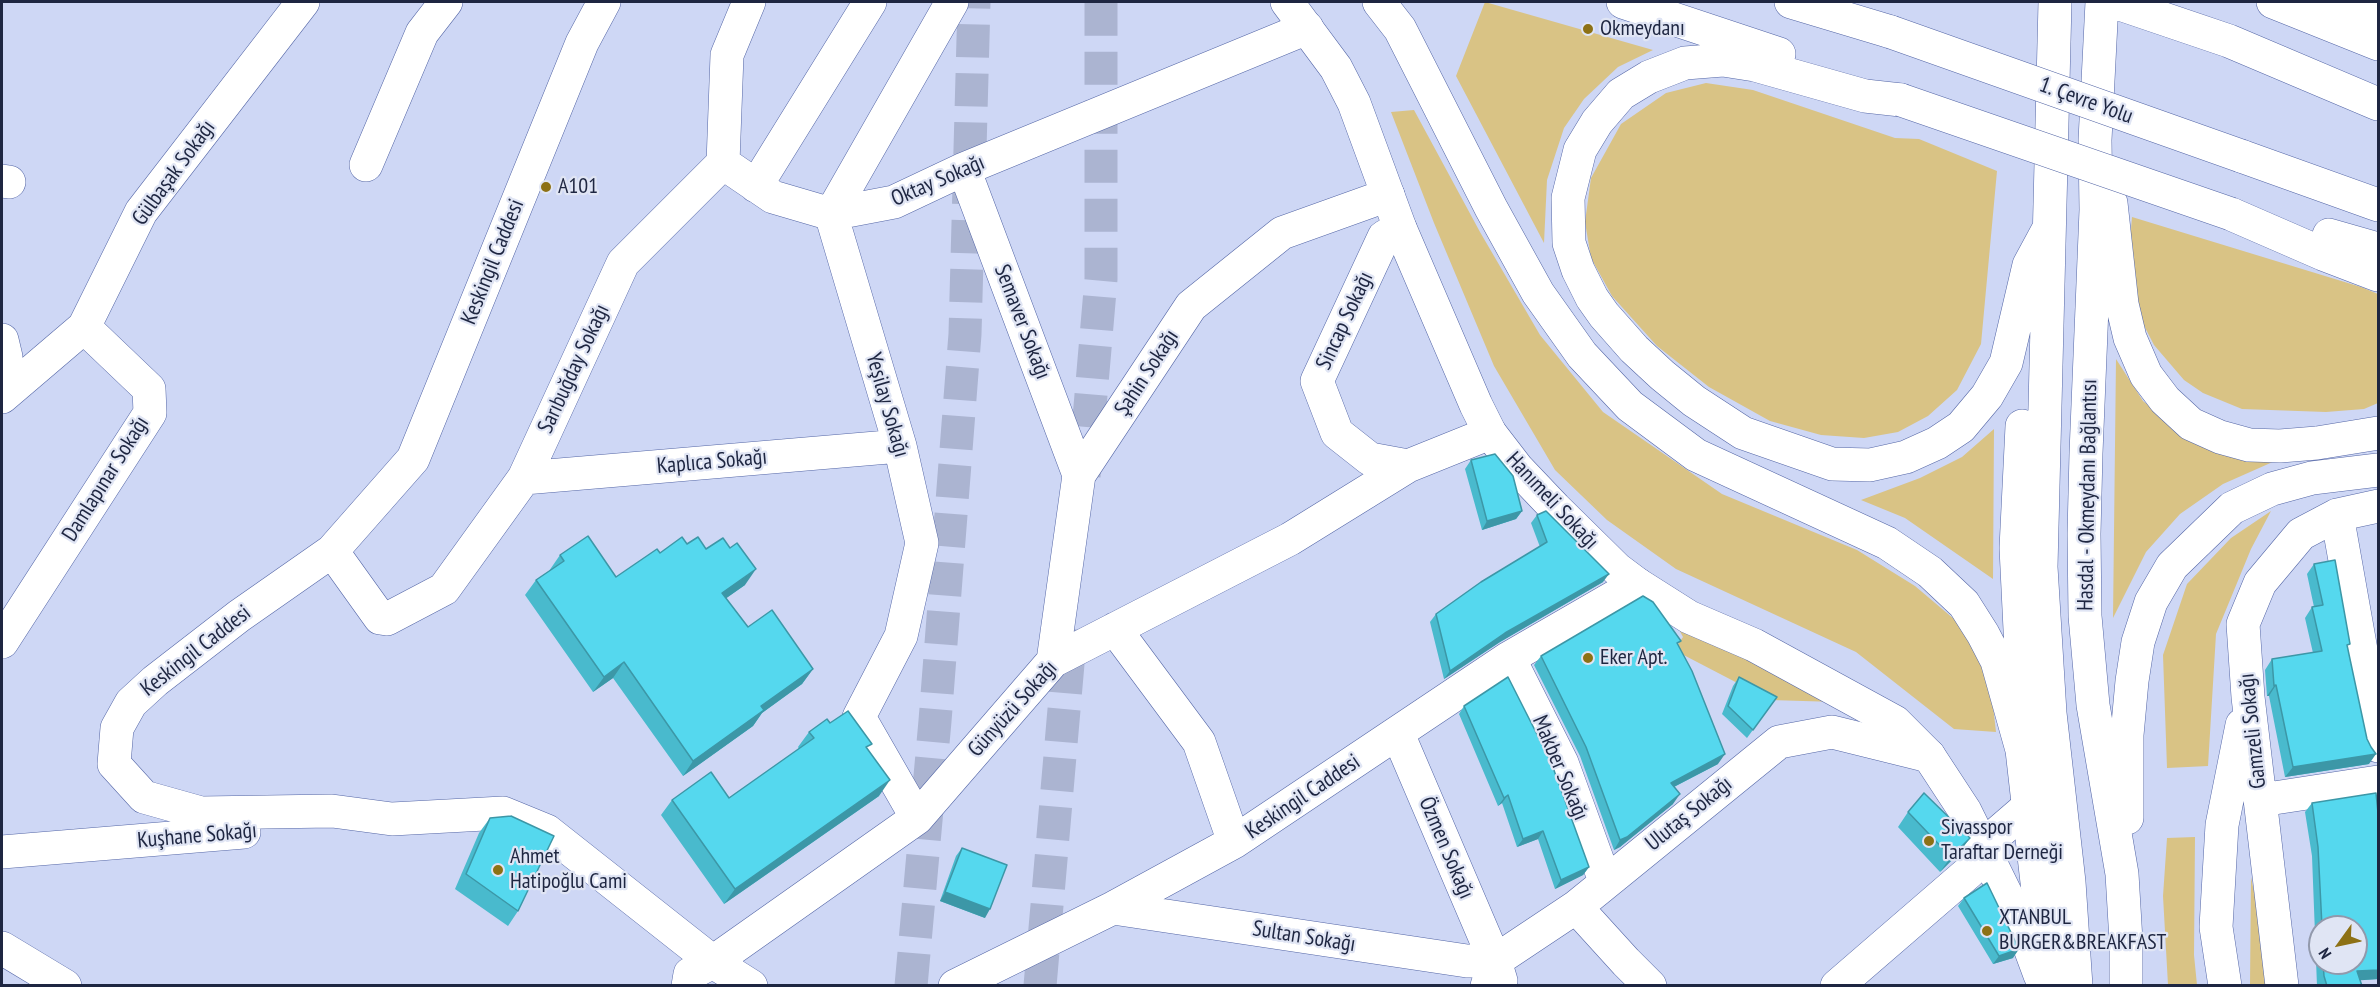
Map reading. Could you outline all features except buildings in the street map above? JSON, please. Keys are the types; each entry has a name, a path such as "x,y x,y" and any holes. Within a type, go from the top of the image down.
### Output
{"main road":[{"name":"Gülbaşak Sokağı","path":"2,397 84,327 141,212 303,2"},
{"path":"366,165 422,33 446,2"},
{"name":"Keskingil Caddesi","path":"604,2 582,43 413,459 333,551 238,616 155,681 131,703 117,728 114,764 144,797 201,813 332,811 392,819 503,813 547,831 713,962 751,986"},
{"path":"723,163 727,55 749,2"},
{"path":"756,186 870,2"},
{"path":"831,214 952,2"},
{"name":"Hanımeli Sokağı","path":"1287,2 1311,16 1339,44 1361,83 1384,132 1410,224 1476,405 1499,429 1516,468 1617,568 1647,579 1873,693 1922,729 1942,748 1963,784 1991,842"},
{"path":"1379,2 1400,29 1491,208 1538,293 1582,355 1630,406 1696,455 1887,543 1930,572 1964,604 1983,634 1996,661 2022,750"},
{"path":"1623,2 2231,214 2323,254 2379,275"},
{"name":"1. Çevre Yolu","path":"1791,2 1892,32 2379,205"},
{"name":"Hasdal - Okmeydanı Bağlantısı","path":"2055,2 2041,567 2050,713 2069,882 2076,986"},
{"name":"Hasdal - Okmeydanı Bağlantısı","path":"2102,2 2095,140 2096,210 2084,534 2085,615 2093,705 2122,874 2126,986"},
{"path":"2114,2 2229,41 2379,104"},
{"path":"2273,2 2379,44"},
{"path":"2317,2 2379,18"},
{"name":"Oktay Sokağı","path":"723,163 773,197 831,214 894,202 1311,16"},
{"name":"Hanımeli Sokağı","path":"1311,16 1349,95 1388,195 1410,224"},
{"path":"1901,100 1866,96 1755,65 1723,60 1685,63 1649,76 1621,94 1597,122 1580,150 1568,198 1569,243 1578,270 1604,315 1634,349 1662,375 1694,401 1743,433 1832,464 1870,465 1906,457 1937,443 1961,427 1986,396 2006,363 2029,264 2049,228"},
{"path":"2095,140 2113,212 2122,304 2130,338 2146,375 2165,400 2191,424 2220,437 2249,445 2280,446 2317,443 2379,433"},
{"name":"Sarıbuğday Sokağı","path":"333,551 380,618 387,619 444,589 524,478 623,263 723,163"},
{"name":"Semaver Sokağı","path":"964,170 1079,475"},
{"name":"Şahin Sokağı","path":"1053,661 1079,475 1191,306 1282,234 1388,195"},
{"name":"Yeşilay Sokağı","path":"831,214 900,446 922,543 901,636 860,717 917,818"},
{"path":"2231,214 2309,230 2379,249"},
{"name":"Sincap Sokağı","path":"1408,466 1370,459 1337,433 1317,381 1383,237 1410,224"},
{"path":"2044,986 2039,900 2022,750 2023,691 2016,548 2018,480 2024,411 2030,369 2047,323"},
{"name":"Damlapınar Sokağı","path":"2,642 150,413 149,389 84,327"},
{"path":"2,340 6,357 2,368"},
{"path":"1408,466 1499,429"},
{"name":"Kaplıca Sokağı","path":"524,478 900,446"},
{"name":"Günyüzü Sokağı","path":"688,986 690,975 713,962 917,818 1053,661 1290,539 1408,466"},
{"path":"2122,874 2127,828 2127,735 2138,642 2151,602 2172,566 2232,508 2272,489 2313,478 2379,470"},
{"name":"Gamzeli Sokağı","path":"2282,986 2248,697 2242,624 2260,583 2301,534 2337,515 2379,506"},
{"path":"2337,515 2379,746"},
{"name":"Keskingil Caddesi","path":"955,986 1113,908 1234,842 1509,658 1647,579"},
{"name":"Hanımeli Sokağı","path":"1647,579 1689,617 1754,645 1895,722 1929,756 1965,811 1991,842"},
{"path":"1115,629 1199,742 1234,842"},
{"name":"Makber Sokağı","path":"1509,658 1562,764 1605,881"},
{"path":"2225,986 2216,927 2222,825 2248,697"},
{"name":"Ulutaş Sokağı","path":"1495,977 1605,881 1779,742 1832,732 1929,756"},
{"name":"Özmen Sokağı","path":"1398,734 1495,977"},
{"path":"2261,800 2379,782"},
{"path":"1840,985 1969,872 1991,842 2028,807"},
{"name":"Kuşhane Sokağı","path":"2,852 392,819"},
{"path":"1991,842 2044,986"},
{"path":"2220,858 2241,844 2258,843 2267,850"},
{"path":"1576,907 1650,986"},
{"name":"Sultan Sokağı","path":"1113,908 1467,962 1495,977"},
{"path":"2,948 65,986"}],"shaded area":[{"path":"1485,2 1653,50 1618,67 1584,99 1564,128 1547,180 1544,243 1456,76"},
{"path":"1706,83 1753,90 1895,138 1919,139 1997,171 1981,344 1957,390 1928,416 1898,432 1864,438 1821,435 1770,421 1709,387 1657,346 1612,296 1591,258 1585,222 1591,178 1621,124 1666,93"},
{"path":"1414,110 1480,232 1540,335 1603,412 1722,494 1857,550 1915,586 1954,619 1979,652 1992,697 1996,732 1954,729 1856,652 1676,569 1607,520 1555,470 1494,366 1434,223 1391,112"},
{"path":"2132,217 2378,294 2378,403 2364,409 2326,412 2242,409 2203,393 2184,380 2154,345 2137,312 2129,254"},
{"path":"2116,359 2143,401 2178,430 2284,457 2223,484 2180,514 2146,552 2113,618"},
{"path":"1994,429 1993,579 1905,518 1861,500 1920,478 1962,457"},
{"path":"2271,511 2251,549 2216,634 2208,766 2167,768 2163,655 2187,584 2231,538"},
{"path":"1675,622 1836,702 1770,700 1674,650 1683,637"},
{"path":"2195,837 2194,955 2197,985 2168,985 2163,896 2167,838"},
{"path":"2251,877 2273,985 2250,985"}],"tunnel":[{"path":"911,986 935,721 965,334 974,2"},
{"path":"1084,476 1101,279 1101,2"},
{"path":"1040,986 1071,629"}],"place":[{"name":"Okmeydanı","path":"1588,29"},
{"name":"A101","path":"546,187"},
{"name":"Eker Apt.","path":"1588,658"},
{"name":"Sivasspor Taraftar Derneği","path":"1929,841"},
{"name":"Ahmet Hatipoğlu Cami","path":"498,870"},
{"name":"XTANBUL BURGER&BREAKFAST","path":"1987,931"}]}
